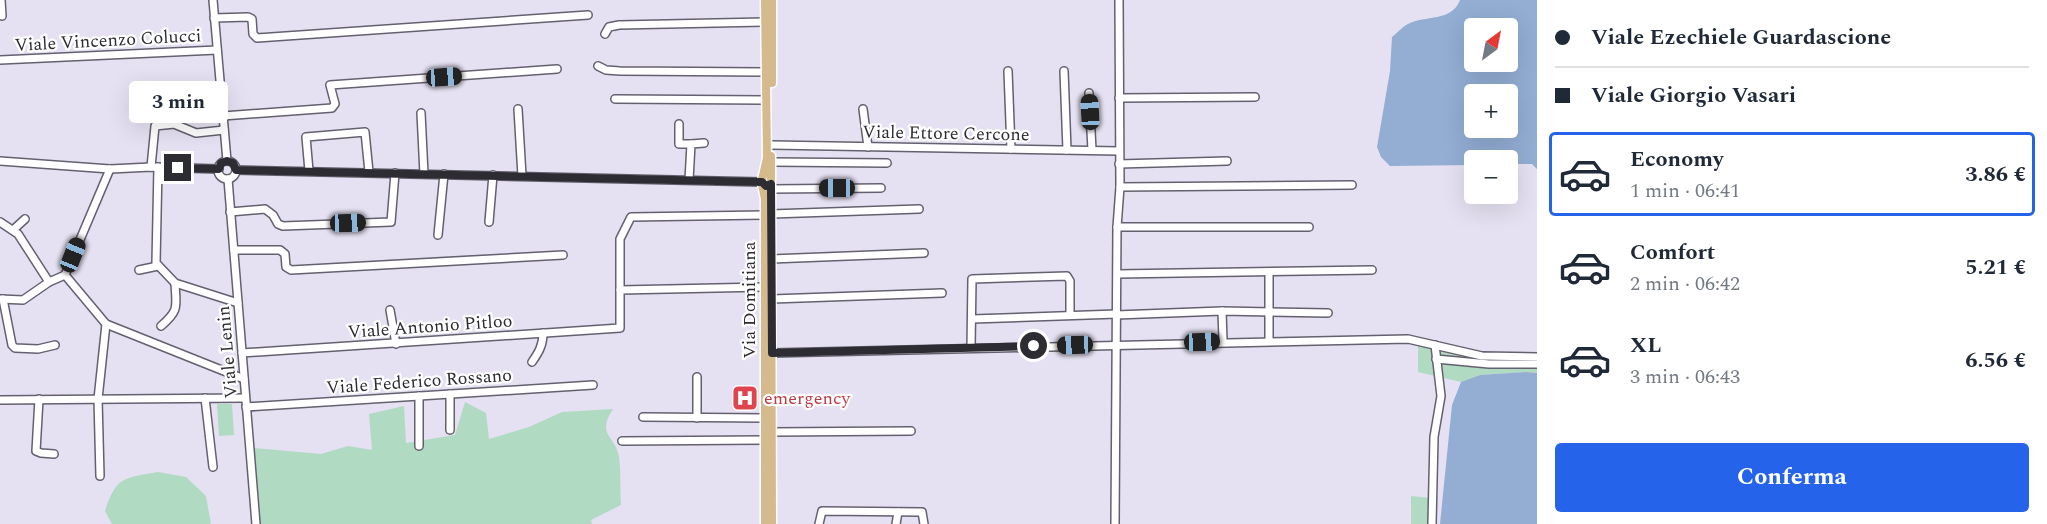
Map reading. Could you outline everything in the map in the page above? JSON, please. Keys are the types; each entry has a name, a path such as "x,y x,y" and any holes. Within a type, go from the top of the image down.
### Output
{"main road":[{"name":"Via Domitiana","path":"765,0 766,183 772,299 772,524"},
{"name":"Via Domitiana","path":"766,183 772,145 772,0"},
{"name":"Via Domitiana","path":"765,524 765,287 768,215"}],"street":[{"path":"1,0 2,16"},
{"path":"213,0 227,161"},
{"path":"1115,524 1120,187 1119,0"},
{"path":"214,18 248,17 252,19 253,34 257,38 588,15"},
{"path":"605,33 609,27 619,25 765,22"},
{"name":"Viale Vincenzo Colucci","path":"0,60 217,50"},
{"path":"598,66 606,70 620,71 766,72"},
{"path":"223,116 332,108 335,104 330,85 557,69"},
{"path":"1008,71 1011,149"},
{"path":"1064,71 1066,150"},
{"path":"1089,93 1092,150"},
{"path":"1119,98 1255,97"},
{"path":"615,99 766,100"},
{"path":"518,109 522,176"},
{"path":"863,109 868,147"},
{"path":"421,113 424,174"},
{"path":"224,130 196,133 174,124 155,126 156,263 175,283 238,303"},
{"path":"679,124 679,144 704,143"},
{"path":"309,171 306,136 365,132 369,172"},
{"path":"689,180 691,144"},
{"name":"Viale Ettore Cercone","path":"772,145 1119,151"},
{"path":"0,161 110,170 154,167 219,169"},
{"path":"227,161 233,163 236,170 234,175 228,178 221,176 219,169 221,163 227,161"},
{"path":"1119,164 1227,161"},
{"path":"771,162 887,163"},
{"path":"55,345 38,349 15,348 12,345 2,299 23,300 49,282 65,275 110,170"},
{"path":"236,170 689,180 881,188"},
{"path":"231,212 265,209 273,215 278,224 283,226 391,222 395,173"},
{"path":"438,235 444,174"},
{"path":"489,222 493,175"},
{"name":"Viale Lenin","path":"228,178 256,524"},
{"path":"1120,187 1353,185"},
{"path":"765,287 620,290 620,239 631,217 768,215 919,209"},
{"path":"13,230 25,219"},
{"path":"0,222 18,234 49,282"},
{"path":"1118,227 1309,227"},
{"path":"234,250 280,250 285,254 286,267 291,270 563,255"},
{"path":"771,259 924,254"},
{"path":"138,270 158,266"},
{"path":"1118,274 1372,270"},
{"path":"1269,273 1269,340"},
{"path":"65,275 106,324 244,379"},
{"path":"971,348 972,279 1067,276 1070,281 1070,315"},
{"path":"161,326 174,315 175,283"},
{"name":"Viale Antonio Pitloo","path":"242,353 620,328 620,290"},
{"path":"772,299 942,293"},
{"path":"390,310 396,344"},
{"path":"1222,311 1224,341"},
{"path":"972,319 1222,311 1328,313"},
{"path":"100,476 98,399 106,324"},
{"path":"532,362 543,342 543,333"},
{"path":"772,353 1269,340 1408,339 1482,356 1537,357"},
{"path":"1432,524 1434,437 1440,396 1435,345"},
{"path":"1437,359 1537,364"},
{"path":"697,377 697,418"},
{"name":"Viale Federico Rossano","path":"246,407 593,385"},
{"path":"450,394 450,430"},
{"path":"419,396 419,447"},
{"path":"205,398 213,467"},
{"path":"1,399 245,398"},
{"path":"39,399 36,451 43,454 54,454"},
{"path":"643,417 765,417"},
{"path":"772,432 911,431"},
{"path":"622,441 765,440"},
{"path":"819,524 822,511 922,512 924,524"},
{"path":"896,524 898,512"}],"green space":[{"path":"1418,344 1476,358 1537,362 1537,373 1480,375 1461,382 1418,372"},
{"path":"465,402 486,413 489,439 529,427 562,412 613,409 608,418 606,430 619,457 621,505 591,520 592,524 261,524 254,448 321,454 348,446 372,450 369,414 404,406 406,443 455,435"},
{"path":"217,404 232,404 234,435 219,436"},
{"path":"158,472 186,477 206,496 211,524 112,524 105,511 118,485 130,478"},
{"path":"1411,496 1431,498 1427,524 1411,524"}],"water":[{"path":"1460,0 1537,0 1537,169 1532,164 1518,164 1518,150 1464,150 1464,165 1390,166 1381,157 1377,147 1390,71 1392,37 1415,21 1451,12"},
{"path":"1537,373 1537,524 1440,524 1452,405 1461,382 1480,375"}],"place":[{"name":"emergency","path":"745,398"}],"route":[{"path":"178,168 219,169 221,163 230,161 236,166 236,170 762,182 766,186 771,184 772,353 1034,346"}]}
